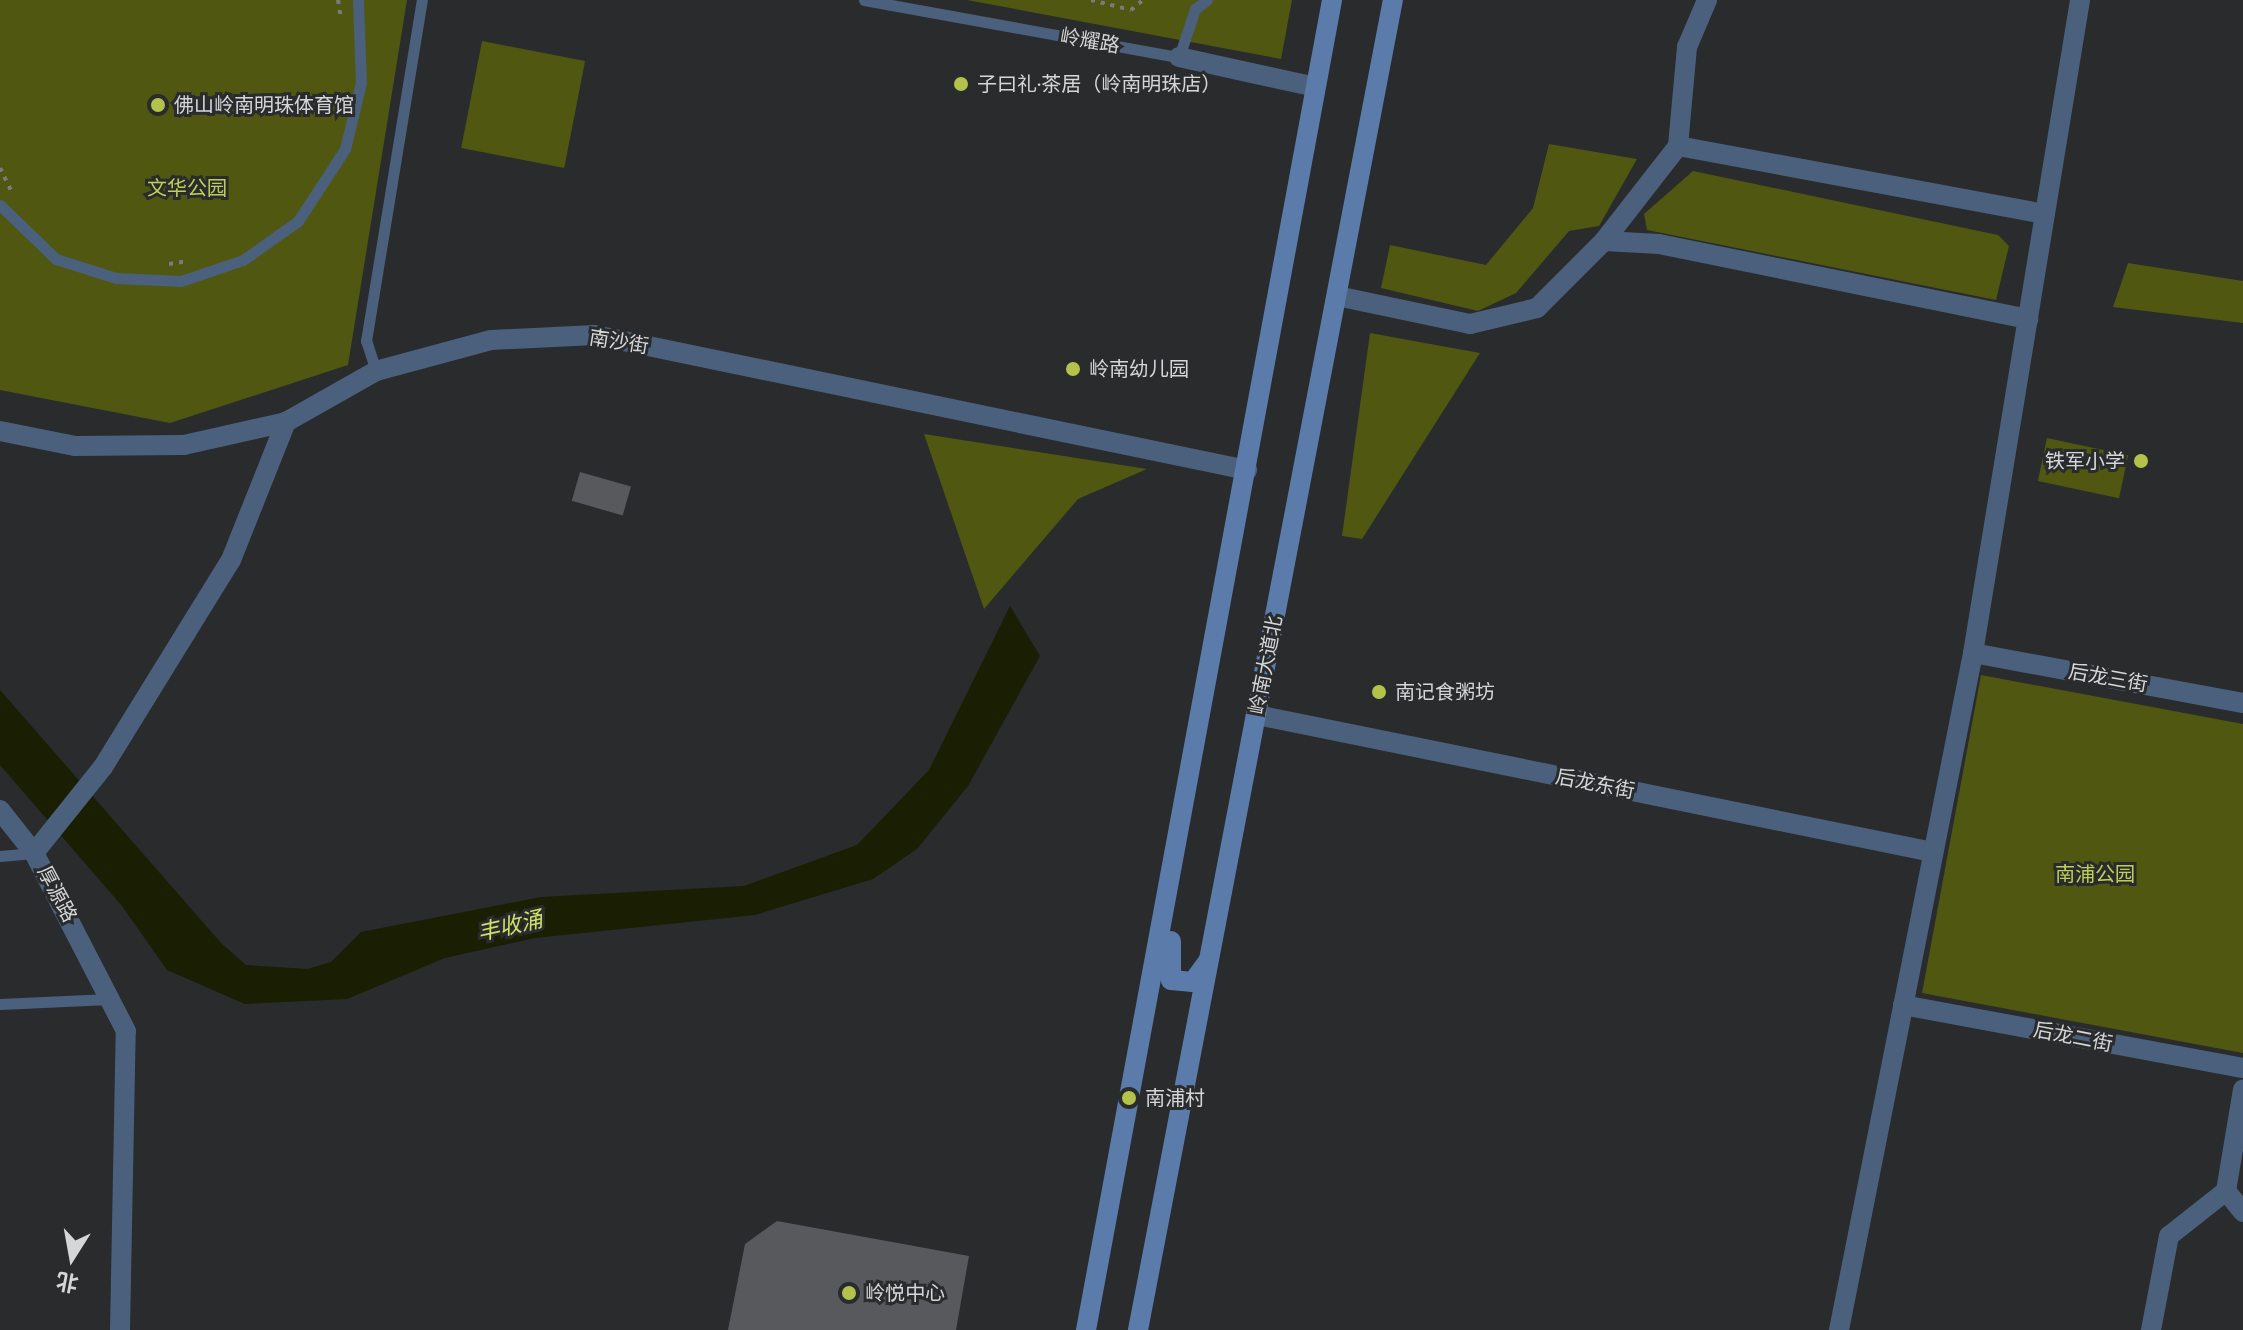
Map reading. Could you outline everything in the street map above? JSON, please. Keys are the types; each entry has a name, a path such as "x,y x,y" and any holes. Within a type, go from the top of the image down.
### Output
{"main road":[{"path":"1086,1330 1332,0"},
{"name":"岭南大道北","path":"1138,1330 1393,0"},
{"path":"1175,854 1182,890 1171,980 1193,982 1210,958"}],"street":[{"path":"1337,296 1470,324 1504,320 1537,308 1604,241 1678,146 1687,47 1707,0"},
{"path":"1839,1330 1973,653 2080,0"},
{"name":"岭耀路","path":"1179,57 1315,87"},
{"path":"1678,146 2045,214"},
{"path":"1604,241 1659,244 2028,319"},
{"name":"南沙街","path":"0,431 75,446 184,445 286,422 376,371 491,340 595,335 1247,470"},
{"name":"厚源路","path":"120,1330 126,1031 34,853 103,767 231,560 286,422"},
{"name":"后龙三街","path":"1973,653 2243,703"},
{"name":"后龙东街","path":"1257,715 1933,852"},
{"path":"0,810 34,853"},
{"name":"后龙二街","path":"1903,1005 2243,1068"},
{"path":"2151,1330 2169,1236 2226,1191 2243,1089"},
{"path":"2226,1191 2243,1212"}],"lane":[{"path":"0,205 56,259 116,278 181,281 243,260 298,221 345,149 361,83 358,0"},
{"path":"376,371 366,341 422,0"},
{"name":"岭耀路","path":"864,0 1179,57"},
{"path":"1179,57 1195,9 1207,0"},
{"path":"0,856 34,853"},
{"path":"0,1004 109,999"}],"path":[{"path":"338,0 344,33"},
{"path":"1091,0 1131,10 1143,0"},
{"path":"0,168 19,205"},
{"path":"155,266 198,259"}],"green space":[{"name":"文华公园","path":"0,0 407,0 348,365 170,423 0,390"},
{"path":"967,0 1292,0 1281,59"},
{"path":"482,41 585,61 564,168 461,148"},
{"path":"1549,144 1637,159 1599,226 1569,231 1516,293 1478,311 1381,288 1390,245 1486,265 1533,208"},
{"path":"1693,171 1998,235 2009,246 1996,300 1647,230 1644,214"},
{"path":"2128,263 2243,281 2243,323 2113,307"},
{"path":"1370,333 1480,353 1362,539 1342,536"},
{"path":"924,434 1147,469 1078,499 984,609"},
{"path":"2047,438 2128,455 2119,498 2038,481"},
{"name":"南浦公园","path":"1981,675 2243,724 2243,1053 1922,993"}],"water":[{"name":"丰收涌","path":"1010,606 1040,656 968,786 917,849 873,879 755,915 535,938 445,958 347,999 245,1004 167,970 122,906 0,765 0,690 221,943 246,965 307,969 331,962 361,932 541,897 744,886 857,845 929,770"}],"building":[{"path":"580,472 631,487 623,515 572,501"},
{"name":"岭悦中心","path":"777,1221 969,1256 956,1330 728,1330 745,1244"}],"place":[{"name":"子曰礼·茶居（岭南明珠店）","path":"961,84"},
{"name":"佛山岭南明珠体育馆","path":"158,105"},
{"name":"岭南幼儿园","path":"1073,369"},
{"name":"铁军小学","path":"2141,461"},
{"name":"南记食粥坊","path":"1379,692"},
{"name":"南浦村","path":"1129,1098"},
{"name":"岭悦中心","path":"849,1293"}]}
